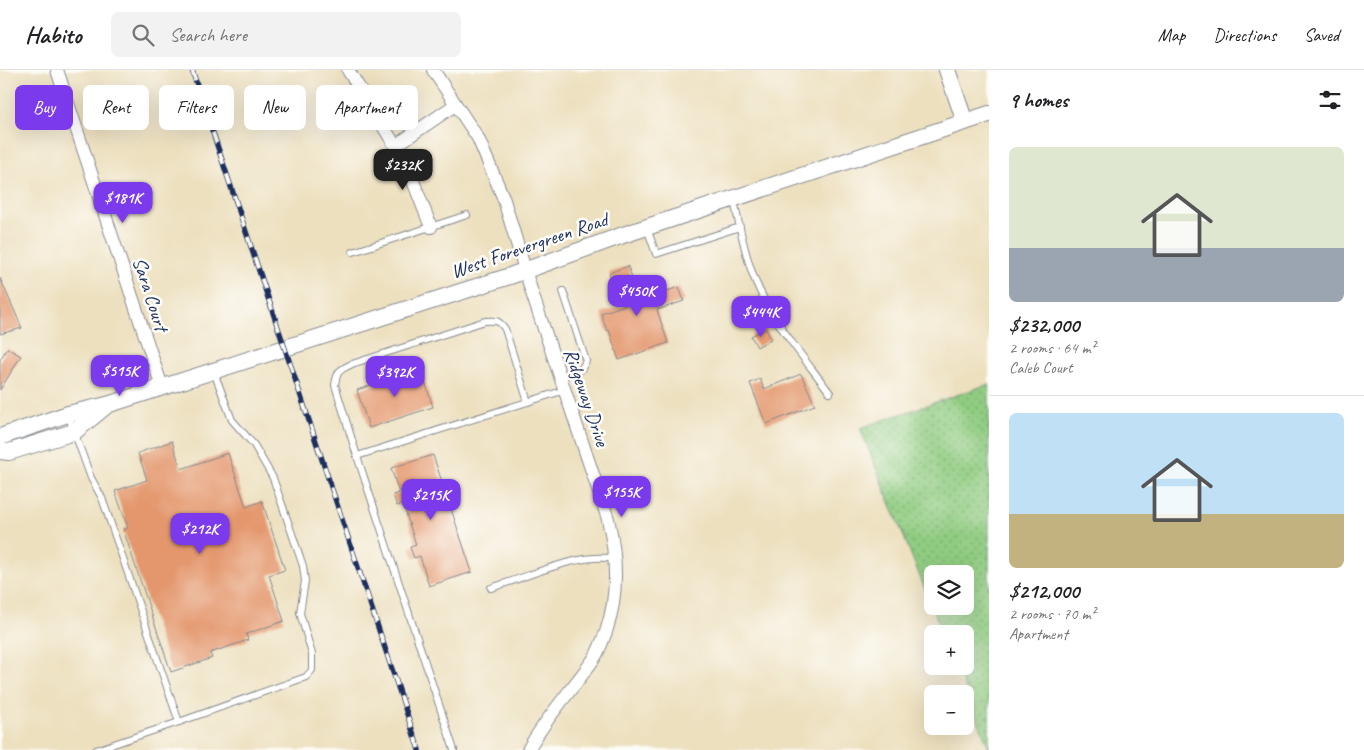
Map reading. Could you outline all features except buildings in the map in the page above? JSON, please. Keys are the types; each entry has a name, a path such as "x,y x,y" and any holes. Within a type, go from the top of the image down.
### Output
{"street":[{"name":"Sara Court","path":"57,70 162,387"},
{"path":"348,70 406,163 430,227"},
{"name":"Ridgeway Drive","path":"433,70 478,138 503,197 525,271 608,519 615,559 615,596 609,621 595,658 547,721 528,750"},
{"path":"947,70 965,122"},
{"path":"395,146 455,105"},
{"name":"West Forevergreen Road","path":"0,437 68,414 107,405 525,271 647,227 989,114"},
{"name":"West Forevergreen Road","path":"0,451 9,452 74,432 107,405"}],"lane":[{"path":"733,199 753,275 762,295 786,334 830,393"},
{"path":"353,252 467,215"},
{"path":"647,227 656,254 740,228"},
{"path":"560,377 581,370 586,361 563,291"},
{"path":"454,750 335,385 337,375 340,370 352,364 485,321 496,320 501,322 505,329 528,402"},
{"path":"96,750 299,680 306,677 312,670 312,654 300,613 304,581 303,566 273,478 254,445 232,420 214,371"},
{"path":"358,456 565,390"},
{"path":"68,414 91,478 102,498 179,722"},
{"path":"491,588 582,558 603,556 615,559"}],"green space":[{"path":"989,384 989,748 974,711 974,685 964,685 960,675 974,675 974,625 939,625 935,615 974,615 974,565 924,565 924,587 860,428"}],"railway":[{"path":"192,70 419,750"}]}
